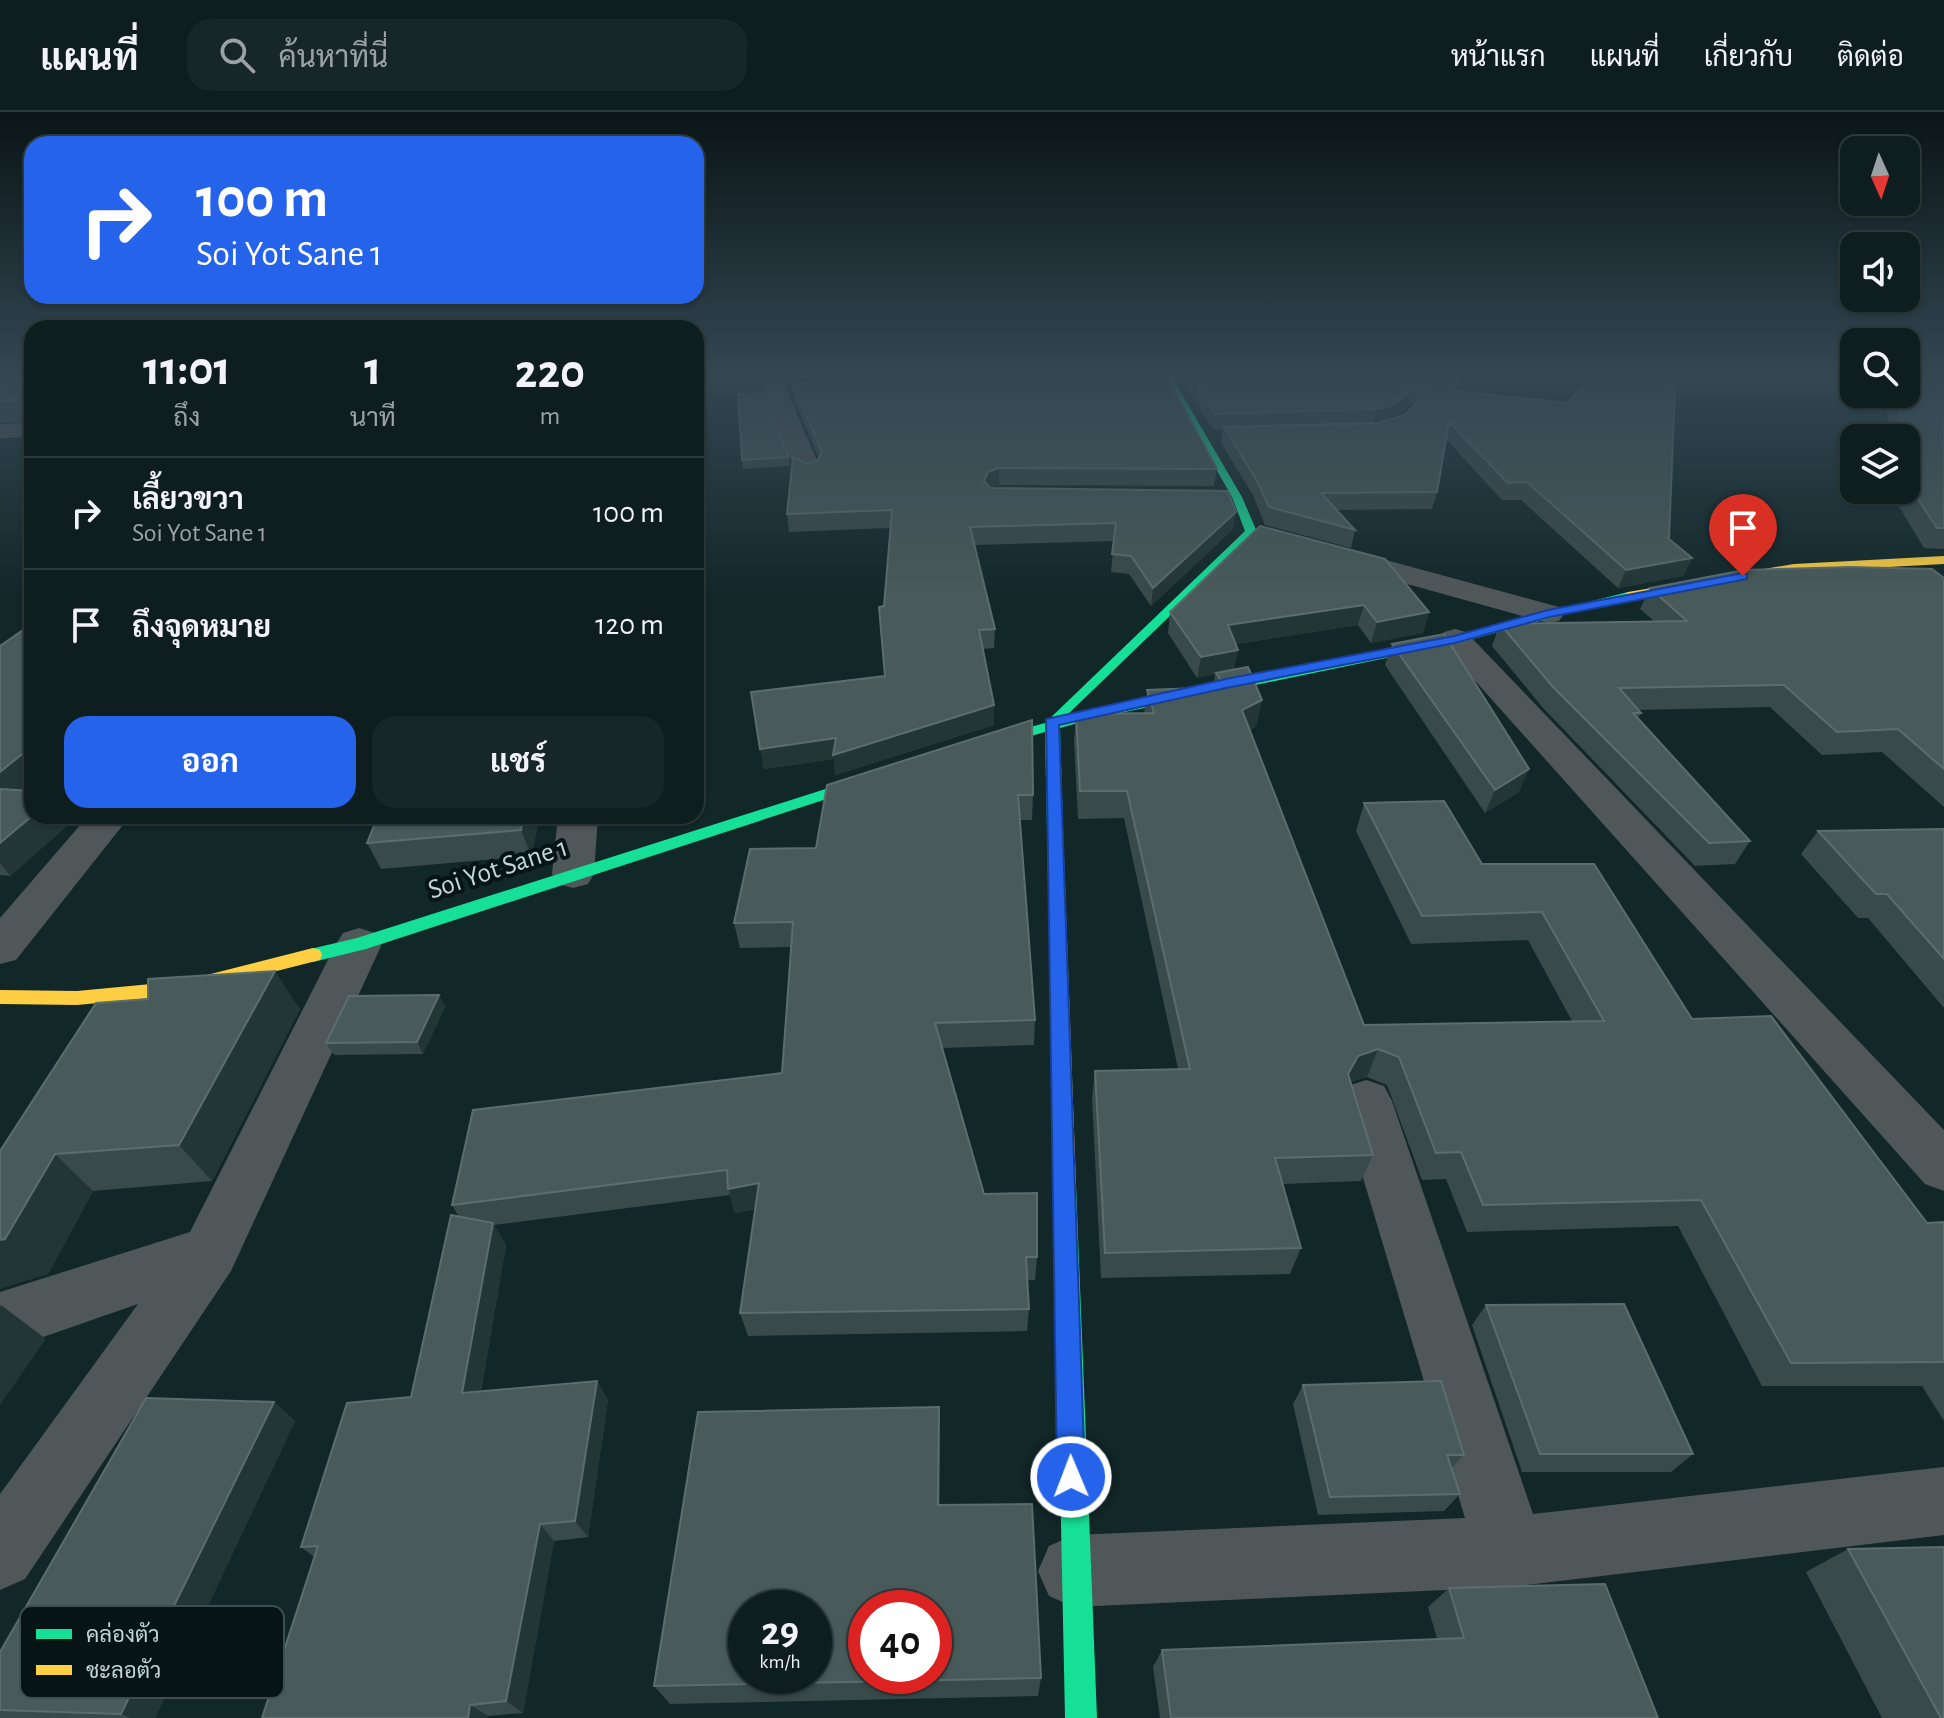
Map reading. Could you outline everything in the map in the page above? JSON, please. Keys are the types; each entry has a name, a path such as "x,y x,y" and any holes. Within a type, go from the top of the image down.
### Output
{"street":[{"path":"799,449 808,470"},
{"path":"1209,449 1237,497 1251,532"},
{"path":"1205,497 1237,497"},
{"path":"1251,532 1280,540"},
{"path":"1081,1718 1074,1571 1052,722 1251,532"},
{"path":"1310,548 1548,614"},
{"path":"954,753 1052,722 1226,683 1455,639 1548,614 1771,571 1903,559 1944,560"},
{"path":"1903,559 1944,591"},
{"path":"1455,639 1944,1167"},
{"name":"Soi Yot Sane 1","path":"0,997 77,998 183,988 359,944 898,771"},
{"path":"0,948 103,824"},
{"path":"573,874 577,824"},
{"path":"0,1554 210,1252 359,944"},
{"path":"1366,1101 1510,1552"},
{"path":"0,1322 210,1252"},
{"path":"1074,1571 1510,1552 1944,1501"}],"building":[{"path":"741,449 786,449 789,457 742,460"},
{"path":"821,449 1206,449 1217,469 999,468 988,472 984,481 990,488 1228,491 1236,512 1153,588 1131,556 1112,554 1116,523 970,527 995,629 979,630 994,705 833,755 836,738 760,749 751,692 885,676 879,607 884,606 892,510 787,514 793,457 807,464 818,460"},
{"path":"1238,449 1444,449 1437,492 1321,493 1355,530 1269,507"},
{"path":"1475,449 1673,449 1669,539 1692,558 1626,570 1527,482 1508,483"},
{"path":"1920,449 1944,449 1944,528 1937,528 1920,502"},
{"path":"1260,526 1385,559 1429,612 1377,622 1364,605 1228,625 1238,650 1201,657 1170,612"},
{"path":"1851,567 1932,569 1944,578 1944,769 1898,729 1837,732 1784,685 1619,688 1641,713 1633,713 1750,841 1709,843 1553,687 1500,624 1687,621 1650,588 1744,570"},
{"path":"24,630 24,752 0,772 0,646"},
{"path":"1444,634 1529,769 1495,790 1392,644"},
{"path":"1248,667 1262,700 1242,710 1364,1025 1604,1021 1542,912 1422,916 1364,803 1444,801 1482,864 1594,864 1692,1019 1771,1016 1927,1223 1944,1222 1944,1362 1791,1363 1701,1200 1483,1205 1461,1152 1436,1153 1399,1057 1378,1049 1358,1056 1348,1074 1373,1155 1275,1158 1301,1248 1105,1253 1095,1071 1190,1069 1127,791 1080,791 1076,714 1154,713 1147,690 1225,687 1216,673"},
{"path":"1032,720 1033,795 1018,795 1035,1020 935,1023 984,1194 1037,1193 1037,1257 1026,1257 1029,1309 740,1313 759,1183 728,1189 727,1170 452,1205 473,1110 782,1073 793,922 734,923 750,849 816,848 827,785"},
{"path":"0,789 24,790 24,823 0,843"},
{"path":"375,824 522,824 521,830 367,843"},
{"path":"1944,829 1944,959 1887,894 1876,894 1818,831"},
{"path":"275,971 179,1145 55,1154 5,1239 0,1240 0,1151 96,1003 148,999 148,979"},
{"path":"439,995 417,1042 326,1043 349,996"},
{"path":"451,1215 493,1223 462,1393 597,1381 575,1521 540,1524 506,1701 470,1705 468,1718 262,1718 269,1698 284,1698 284,1650 318,1546 301,1547 347,1403 411,1397"},
{"path":"1624,1304 1693,1454 1540,1454 1486,1305"},
{"path":"1441,1381 1464,1455 1447,1455 1460,1494 1330,1497 1303,1385"},
{"path":"146,1398 274,1402 174,1606 26,1606"},
{"path":"939,1407 938,1505 1032,1504 1041,1678 952,1680 952,1590 848,1590 848,1682 832,1682 832,1590 728,1590 728,1684 654,1686 698,1412"},
{"path":"1944,1547 1944,1718 1941,1718 1848,1549"},
{"path":"1605,1584 1658,1718 1171,1718 1162,1650 1464,1638 1449,1588"},
{"path":"20,1617 20,1698 129,1698 121,1714 0,1710 0,1652"}],"traffic: fast":[{"path":"1055,829 1052,722 1251,532 1237,497 1209,449"},
{"path":"975,747 1094,714 1454,640 1628,596"},
{"path":"313,955 359,944 882,776"},
{"path":"1065,1185 1081,1718"}],"traffic: slow":[{"path":"1628,596 1794,568 1944,560"},
{"path":"1055,829 1065,1185"},
{"path":"0,997 77,998 183,988 313,955"}],"route":[{"path":"1071,1477 1052,722 1226,683 1455,639 1548,614 1743,576"}]}
